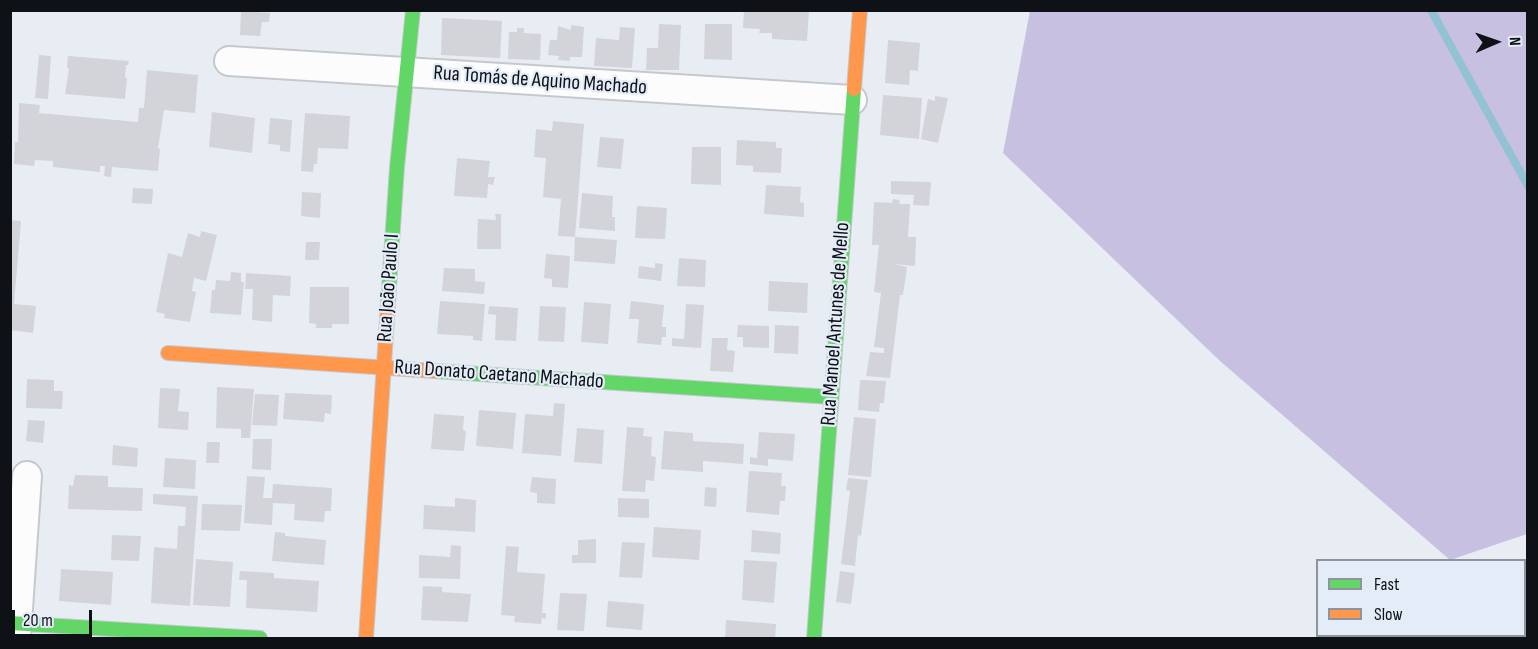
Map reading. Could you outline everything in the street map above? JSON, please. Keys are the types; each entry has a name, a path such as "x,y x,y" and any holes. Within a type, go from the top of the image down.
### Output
{"street":[{"name":"Rua João Paulo I","path":"366,639 405,72 413,10"},
{"name":"Rua Manoel Antunes de Mello","path":"814,639 860,10"},
{"name":"Rua Tomás de Aquino Machado","path":"229,61 852,100"},
{"name":"Rua Donato Caetano Machado","path":"168,353 831,397"},
{"path":"27,476 15,628 260,639"}],"shaded area":[{"path":"1030,11 1527,11 1527,534 1449,559 1220,361 1003,153"}],"building":[{"path":"744,10 809,10 807,41 772,39 772,33 759,33 760,29 743,28"},
{"path":"241,11 270,13 269,22 262,22 260,36 240,35"},
{"path":"442,18 502,21 500,58 441,55"},
{"path":"659,24 681,25 679,70 646,70 647,48 658,48"},
{"path":"705,24 732,24 732,60 704,59"},
{"path":"571,25 584,27 582,57 570,57 570,61 558,60 559,56 548,55 550,40 557,40 558,26 571,30"},
{"path":"620,27 635,28 632,68 594,66 596,38 619,40"},
{"path":"517,28 524,28 524,33 541,34 540,60 508,59 509,32 517,32"},
{"path":"888,40 920,43 918,71 910,70 909,85 885,83"},
{"path":"39,55 51,56 48,99 35,98"},
{"path":"68,56 129,61 126,65 125,99 65,94 69,69 67,68"},
{"path":"147,70 198,75 195,113 164,110 158,148 160,149 158,171 112,167 111,177 104,176 105,166 100,166 100,172 53,167 53,161 35,160 34,166 14,164 15,142 18,142 19,103 40,105 39,113 138,122 139,108 144,108"},
{"path":"883,95 922,98 919,139 880,135"},
{"path":"935,96 948,98 938,143 921,139 928,99 935,101"},
{"path":"212,112 255,118 252,153 209,147"},
{"path":"305,113 350,116 348,149 318,148 317,164 314,164 313,172 301,171"},
{"path":"270,118 292,120 290,152 280,151 280,145 268,144"},
{"path":"553,121 584,124 575,237 558,236 561,199 543,197 546,158 534,157 536,129 552,131"},
{"path":"600,137 624,139 621,169 597,167"},
{"path":"737,140 776,142 776,148 782,148 781,173 753,172 753,166 736,165"},
{"path":"692,147 721,147 721,185 691,184"},
{"path":"457,158 490,161 488,177 495,177 493,185 488,184 487,198 454,196"},
{"path":"891,181 931,182 929,206 913,205 914,195 891,194"},
{"path":"766,185 801,187 800,202 804,203 804,217 764,214"},
{"path":"133,188 153,189 152,204 132,203"},
{"path":"302,192 321,193 320,218 301,216"},
{"path":"582,193 613,196 612,217 615,217 615,231 579,228"},
{"path":"893,199 900,200 899,204 910,204 908,237 916,237 915,266 893,264 907,267 903,295 900,295 890,378 866,376 870,352 884,353 884,348 874,347 881,293 874,292 879,245 872,245 874,202 892,203"},
{"path":"637,206 667,208 665,239 635,238"},
{"path":"495,214 501,214 501,249 477,249 478,219 496,220"},
{"path":"10,220 21,221 14,304 36,306 33,333 10,330"},
{"path":"201,231 217,235 206,281 194,278 192,291 196,292 190,322 164,318 165,314 156,312 168,253 182,257 188,233 200,237"},
{"path":"575,237 617,240 615,264 574,261"},
{"path":"306,242 320,242 319,260 305,260"},
{"path":"546,254 570,256 568,288 552,287 552,279 544,278"},
{"path":"679,258 706,260 705,287 677,286"},
{"path":"655,263 663,264 661,281 638,278 639,266 655,268"},
{"path":"444,268 475,269 475,281 485,282 484,294 442,291"},
{"path":"231,272 241,273 241,282 244,282 241,315 210,313 212,290 215,290 216,280 230,281"},
{"path":"246,273 291,276 290,296 273,295 272,322 252,320 253,289 245,289"},
{"path":"769,281 808,283 807,313 768,311"},
{"path":"310,287 349,287 349,324 332,324 332,328 316,328 316,324 309,323"},
{"path":"440,301 485,304 482,341 473,340 473,336 437,334"},
{"path":"631,301 664,305 662,327 666,327 666,337 662,337 661,345 637,343 639,319 629,319"},
{"path":"584,302 611,304 608,344 581,342"},
{"path":"686,304 704,305 701,348 672,346 672,338 684,339"},
{"path":"489,306 518,308 516,341 495,340 496,315 488,314"},
{"path":"540,306 566,307 564,342 538,341"},
{"path":"738,325 769,326 769,348 743,347 743,337 737,337"},
{"path":"775,325 799,326 798,354 774,353"},
{"path":"712,338 728,338 727,350 735,351 733,372 710,371"},
{"path":"27,379 54,380 54,391 63,391 62,409 26,408"},
{"path":"860,380 886,381 884,403 880,403 879,412 858,410"},
{"path":"217,387 254,389 250,438 241,438 241,429 216,428"},
{"path":"160,388 180,389 178,411 189,412 188,430 158,428"},
{"path":"285,393 332,395 331,414 325,413 324,422 283,419"},
{"path":"255,394 279,395 277,426 252,425"},
{"path":"554,403 565,404 561,456 522,453 525,414 553,416"},
{"path":"479,410 516,413 513,449 476,446"},
{"path":"434,414 464,416 463,430 466,431 464,451 431,449"},
{"path":"854,417 876,419 871,477 848,475"},
{"path":"28,420 45,421 43,443 26,441"},
{"path":"627,427 644,428 643,436 652,437 651,456 656,457 654,481 646,480 645,492 622,491"},
{"path":"577,428 604,430 602,464 574,462"},
{"path":"664,431 693,433 693,441 744,444 743,464 703,461 703,472 661,469"},
{"path":"759,432 795,434 793,461 768,459 768,466 750,464 750,457 757,458"},
{"path":"253,439 272,439 271,470 252,469"},
{"path":"207,442 220,442 219,463 206,463"},
{"path":"113,445 138,448 137,467 112,465"},
{"path":"165,458 196,460 195,489 163,487"},
{"path":"749,471 782,473 781,486 786,486 785,501 780,501 779,515 746,512"},
{"path":"75,475 108,476 108,487 143,488 142,511 68,509 69,485 73,486"},
{"path":"247,476 265,477 263,498 272,498 273,484 332,488 331,511 325,511 324,522 294,520 295,504 273,503 272,525 244,523"},
{"path":"532,477 556,479 555,504 537,503 537,493 530,492"},
{"path":"848,478 868,480 855,566 841,564 850,491 846,490"},
{"path":"705,487 717,488 716,507 704,506"},
{"path":"153,494 198,496 190,606 151,603 154,547 177,549 178,526 185,526 186,507 153,504"},
{"path":"455,498 476,500 475,532 423,529 424,505 455,507"},
{"path":"618,498 649,499 649,518 618,517"},
{"path":"202,504 242,505 240,531 201,530"},
{"path":"654,527 701,530 699,560 652,557"},
{"path":"752,530 781,533 780,554 751,552"},
{"path":"275,532 285,533 285,536 326,540 324,565 272,561"},
{"path":"112,535 141,536 139,561 111,560"},
{"path":"596,539 596,563 572,563 572,555 578,555 578,540"},
{"path":"622,542 645,543 642,578 619,577"},
{"path":"451,545 461,546 460,579 419,578 419,555 450,557"},
{"path":"506,546 519,547 517,572 545,574 542,613 546,613 546,619 542,618 541,624 514,622 515,616 501,615"},
{"path":"196,559 233,562 230,607 193,605"},
{"path":"744,560 777,562 774,603 742,600"},
{"path":"61,569 113,572 111,605 59,601"},
{"path":"240,571 274,573 274,578 319,581 317,612 246,608 247,580 239,580"},
{"path":"840,571 855,573 851,604 836,602"},
{"path":"423,586 442,587 442,592 471,594 468,622 421,620"},
{"path":"560,593 587,594 584,631 557,630"},
{"path":"608,601 644,604 642,630 606,627"},
{"path":"726,620 776,624 775,638 725,638"}],"waterway":[{"path":"1431,10 1528,186"}],"traffic: fast":[{"path":"388,303 397,167 413,10"},
{"path":"814,638 854,89"},
{"path":"434,371 831,397"},
{"path":"10,623 260,638"}],"traffic: slow":[{"path":"854,89 860,10"},
{"path":"366,638 388,303"},
{"path":"168,353 434,371"}]}
